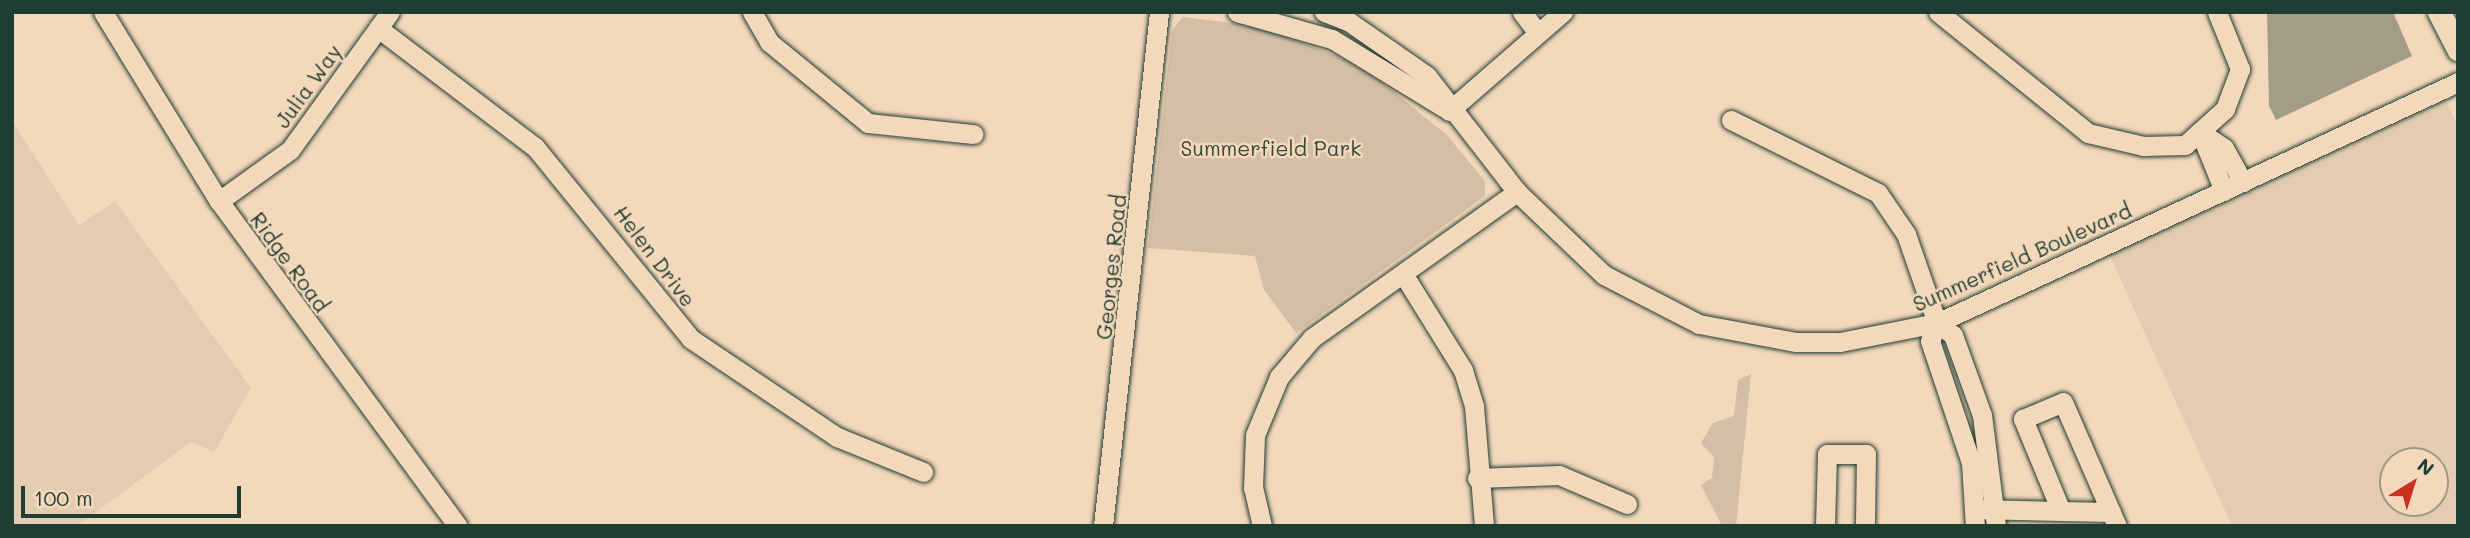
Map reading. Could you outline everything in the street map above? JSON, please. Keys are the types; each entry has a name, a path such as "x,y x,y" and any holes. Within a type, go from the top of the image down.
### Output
{"main road":[{"path":"2439,12 2458,49"}],"street":[{"name":"Ridge Road","path":"103,12 219,201 458,526"},
{"path":"752,12 769,41 868,123 973,134"},
{"name":"Georges Road","path":"1103,526 1159,12"},
{"name":"Summerfield Boulevard","path":"1237,12 1332,39 1449,111"},
{"name":"Summerfield Boulevard","path":"1324,12 1348,21 1427,76 1449,111 1517,192 1604,275 1699,324 1796,342 1862,339 1937,323 2458,82"},
{"path":"1522,12 1538,33"},
{"path":"1449,111 1563,12"},
{"path":"1938,12 2088,134 2143,146 2185,145 2225,109 2240,69 2217,12"},
{"name":"Julia Way","path":"219,201 289,150 384,20"},
{"name":"Helen Drive","path":"384,20 536,147 691,339 836,437 923,472"},
{"path":"1731,120 1878,192 1906,234 1937,323 1952,335 1982,415 1996,518"},
{"path":"2200,131 2224,148 2243,182"},
{"path":"2200,131 2224,191"},
{"path":"1262,526 1253,488 1255,435 1279,377 1312,338 1405,277 1517,192"},
{"path":"1405,277 1463,370 1474,406 1477,478 1484,526"},
{"path":"1937,323 1930,341 1970,464 1975,517 1996,518 2061,511 2114,519"},
{"path":"2061,511 2023,419 2063,402 2114,519"},
{"path":"1825,526 1827,454 1866,454 1866,526"},
{"path":"1477,478 1559,475 1627,504"}],"shaded area":[{"path":"2267,12 2393,12 2412,56 2276,120 2269,106"},
{"path":"2442,92 2458,126 2458,526 2232,526 2109,254"},
{"path":"12,121 79,225 115,201 251,388 214,452 191,442 77,526 12,526"}],"green space":[{"name":"Summerfield Park","path":"1183,17 1264,27 1362,66 1447,135 1485,181 1485,196 1296,333 1264,290 1255,256 1148,248 1172,30"},
{"path":"1751,374 1736,526 1722,526 1701,485 1712,478 1714,457 1701,443 1713,423 1734,416 1738,380"}]}
